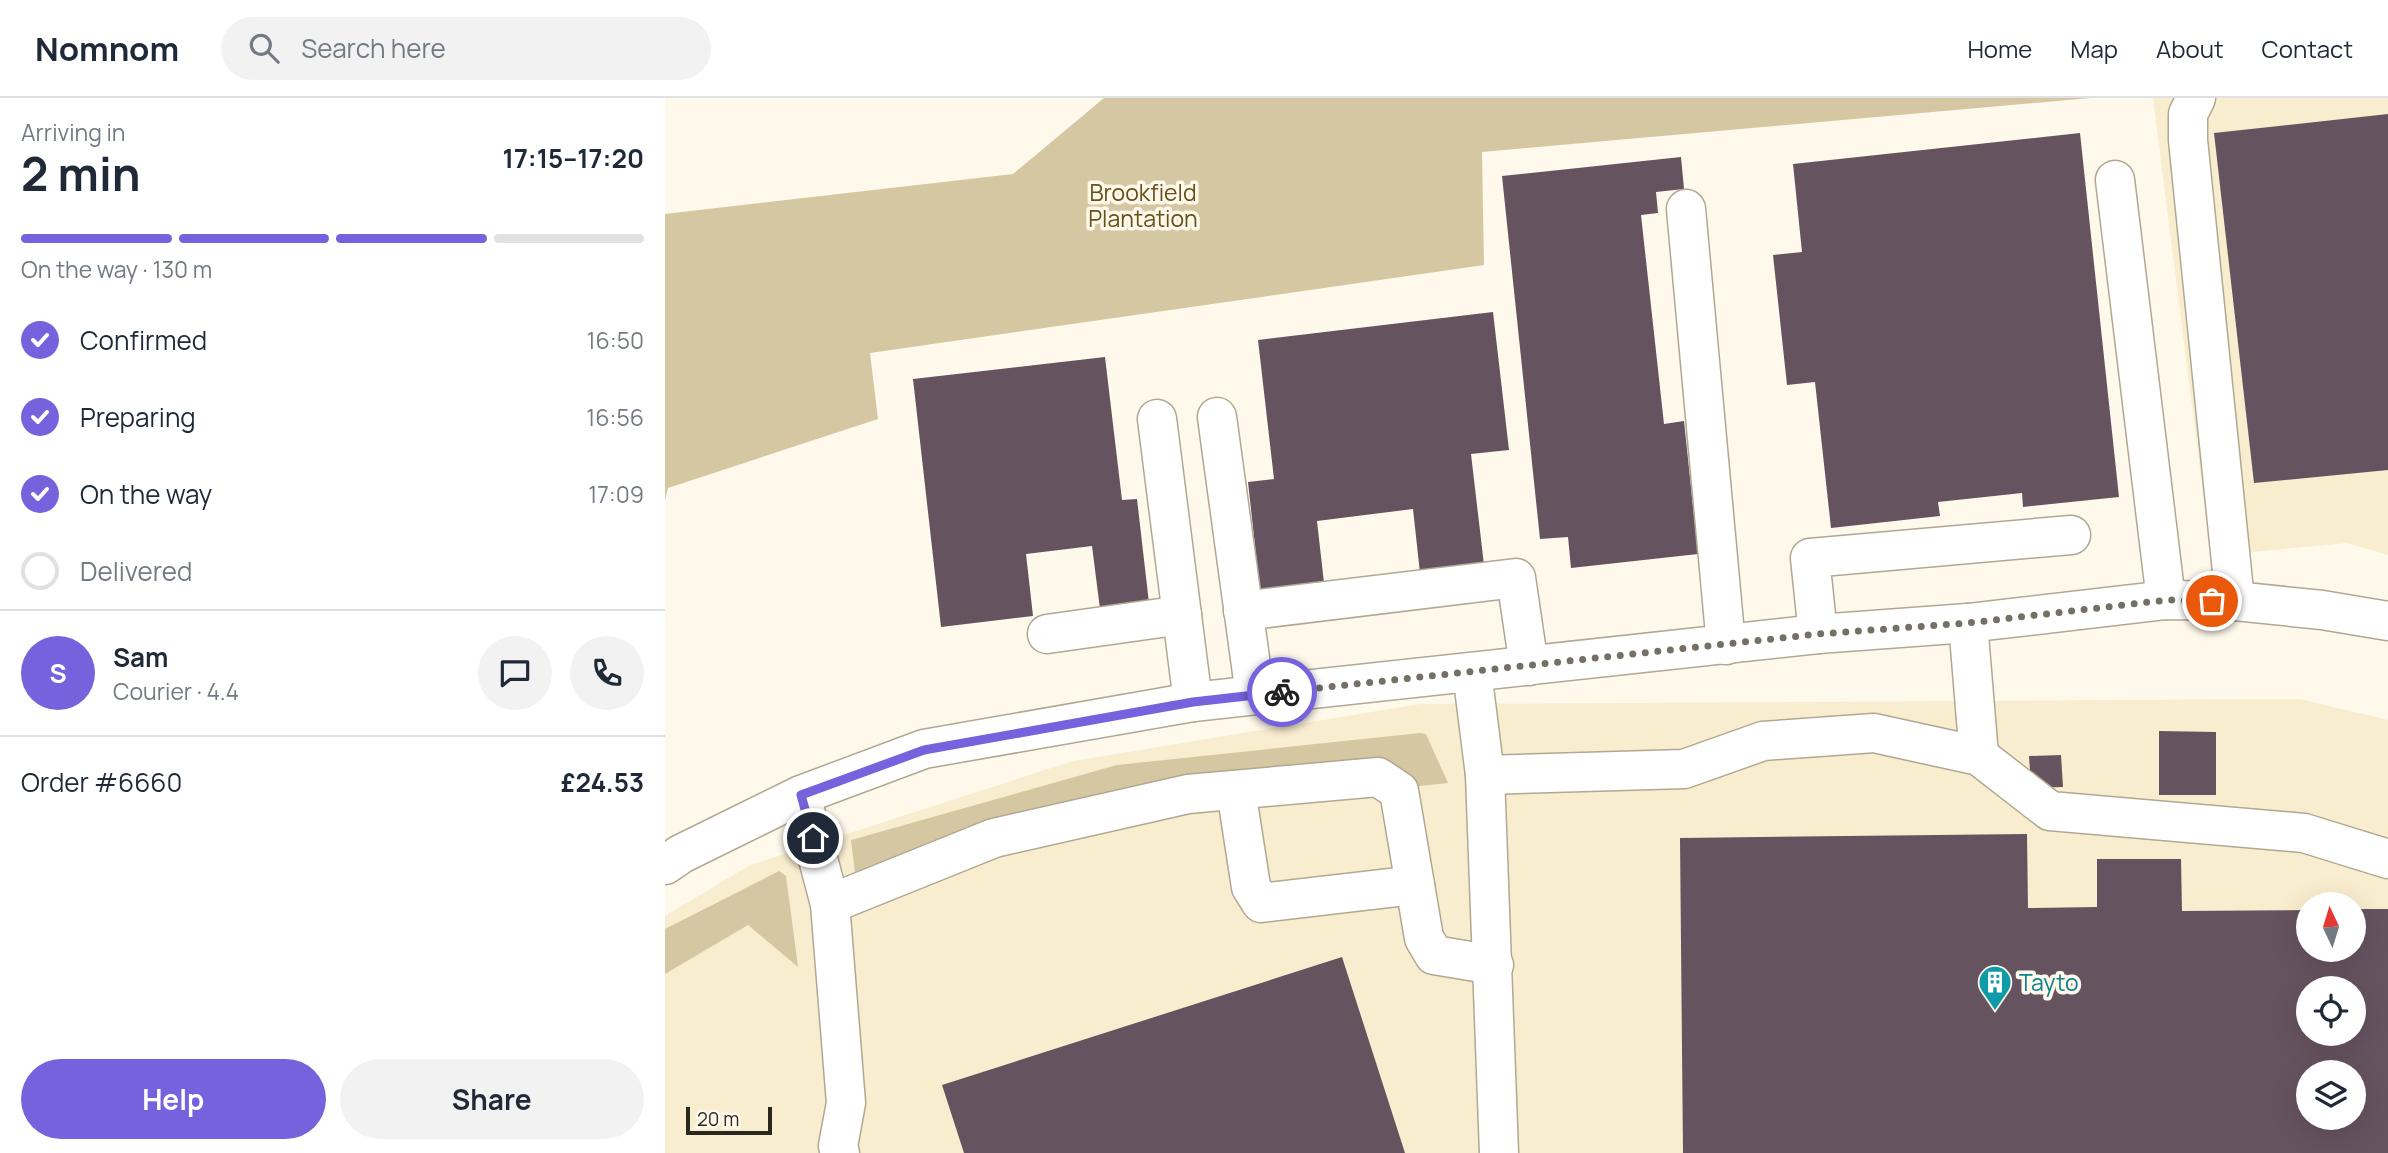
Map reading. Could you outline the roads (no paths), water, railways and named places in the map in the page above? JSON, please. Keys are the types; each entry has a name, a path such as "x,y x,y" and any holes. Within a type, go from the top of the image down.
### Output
{"street":[{"path":"2196,98 2188,114 2188,140 2235,601"},
{"path":"2115,180 2167,600"},
{"path":"1686,209 1726,645"},
{"path":"1217,417 1255,695"},
{"path":"1157,419 1193,702"},
{"path":"1818,634 1810,558 2071,535"},
{"path":"1243,611 1516,578 1529,666"},
{"path":"665,865 681,854 801,795 924,750 1193,702 1818,634 1968,623 2167,600 2235,601 2322,610 2388,621"},
{"path":"1047,634 1182,615"},
{"path":"1968,623 1979,755"},
{"path":"1472,672 1485,775 1500,1153"},
{"path":"1485,775 1684,768 1763,741 1874,733 1979,755 2050,811 2304,833 2388,859"},
{"path":"830,904 994,838 1188,794 1378,777 1399,791 1425,938 1434,955 1494,965"},
{"path":"1236,790 1251,887 1261,903 1415,885"},
{"path":"801,795 830,904 846,1103 830,1151"}],"place":[{"name":"Tayto","path":"1995,1012"}],"park label":[{"name":"Brookfield Plantation","path":"1143,205"}]}
